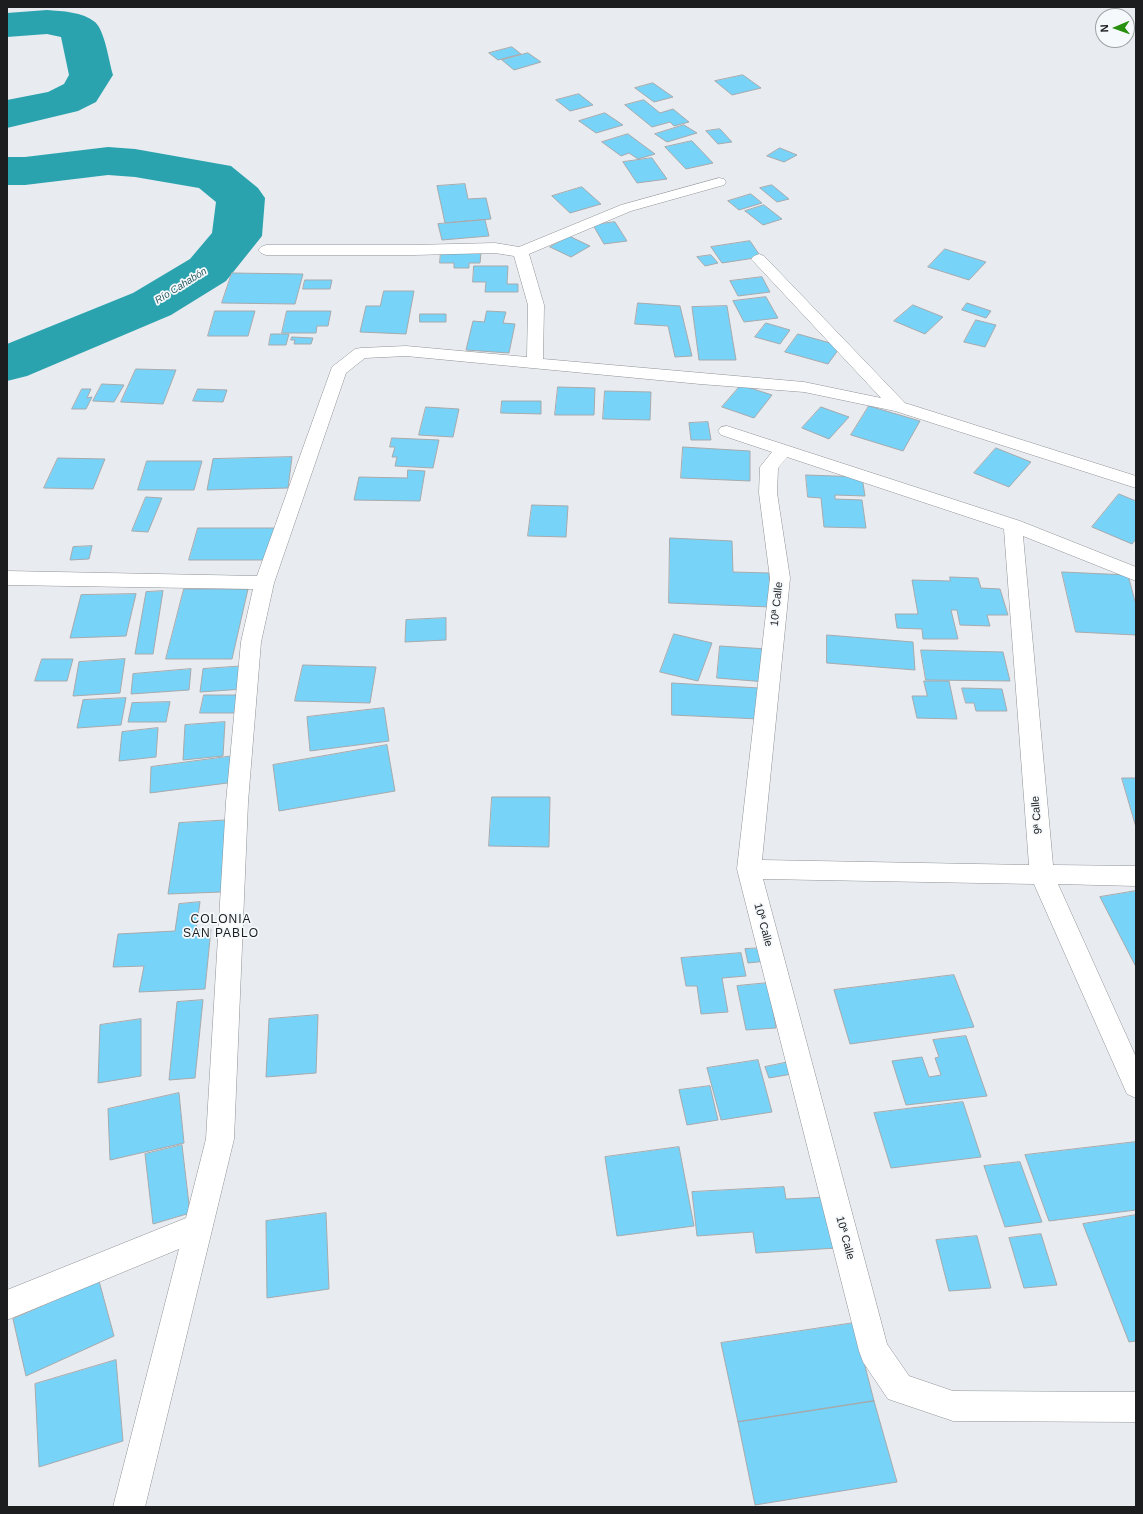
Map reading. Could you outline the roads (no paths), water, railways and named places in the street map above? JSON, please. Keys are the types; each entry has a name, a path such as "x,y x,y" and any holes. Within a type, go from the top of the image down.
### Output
{"street":[{"path":"266,250 413,250 495,248 521,252 626,208 719,182"},
{"path":"521,252 536,305 535,364"},
{"path":"759,260 899,407"},
{"path":"129,1507 220,1139 237,802 251,642 264,584 338,371 361,354 406,352 804,387 899,407 1136,482"},
{"path":"727,431 1014,525 1136,574"},
{"name":"10ª Calle","path":"784,449 769,467 768,492 780,578 749,869 874,1351 899,1388 953,1406 1136,1407"},
{"name":"9ª Calle","path":"1014,525 1042,875 1136,1086"},
{"path":"7,578 264,584"},
{"path":"749,869 1136,876"},
{"path":"7,1305 198,1227"}],"waterway":[{"name":"Río Cahabón","path":"7,25 47,22 66,24 80,31 91,75 80,93 62,102 7,114"},
{"name":"Río Cahabón","path":"7,171 25,171 108,161 135,163 214,176 241,198 237,236 208,270 152,304 7,364"}],"district":[{"name":"COLONIA SAN PABLO","path":"221,927"}]}
